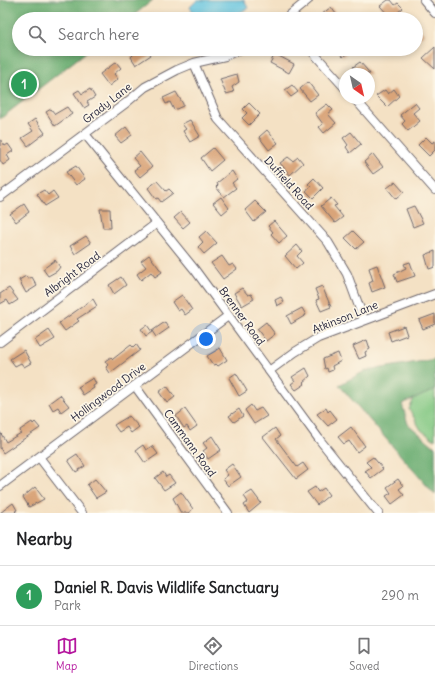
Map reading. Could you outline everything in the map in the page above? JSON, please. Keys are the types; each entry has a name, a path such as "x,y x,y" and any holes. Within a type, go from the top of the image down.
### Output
{"street":[{"path":"294,12 308,0"},
{"path":"430,2 435,13"},
{"name":"Grady Lane","path":"0,197 126,103 145,87 194,63 225,56"},
{"path":"316,56 339,81"},
{"name":"Duffield Road","path":"194,63 218,119 328,242 341,261 364,320"},
{"path":"359,104 435,190"},
{"name":"Brenner Road","path":"85,134 195,270 319,439 378,513"},
{"name":"Albright Road","path":"0,342 157,224"},
{"name":"Atkinson Lane","path":"269,371 295,352 318,338 435,294"},
{"name":"Hollingwood Drive","path":"0,486 228,316"},
{"name":"Cammann Road","path":"134,386 228,513"},
{"path":"39,457 82,513"}],"green space":[{"path":"0,0 153,0 138,12 12,12 12,56 81,56 0,119"},
{"path":"435,359 435,390 402,404 408,424 435,447 435,495 339,385 365,371"},
{"path":"435,384 435,440 421,430 409,409 419,389"}],"water":[{"path":"197,0 244,0 248,8 241,12 193,12 190,7"}],"building":[{"path":"388,0 391,0 395,5 398,3 403,8 398,12 386,12 380,6"},
{"path":"331,7 335,12 325,12"},
{"path":"435,47 435,69 423,58"},
{"path":"132,56 150,56 136,65 131,57"},
{"path":"274,56 279,56 294,64 289,73 270,63"},
{"path":"116,62 121,68 114,74 118,79 109,86 100,74"},
{"path":"360,62 365,68 354,68 353,67"},
{"path":"237,74 239,82 232,87 234,92 226,94 220,79"},
{"path":"308,82 318,95 310,101 300,89"},
{"path":"292,85 298,92 291,97 285,90"},
{"path":"90,89 95,97 87,102 89,105 84,108 74,93 79,90 82,94"},
{"path":"394,89 399,96 387,107 376,96 385,90 388,94"},
{"path":"176,92 183,106 174,110 170,102 166,104 163,98"},
{"path":"249,103 260,114 249,125 242,118 247,113 243,109"},
{"path":"415,103 419,108 413,113 420,121 408,131 402,124 405,121 400,115"},
{"path":"327,104 333,110 328,114 336,123 324,133 319,127 323,124 315,113"},
{"path":"67,107 72,114 55,126 46,112 51,109 55,114"},
{"path":"35,119 45,133 28,146 22,138 33,131 28,124"},
{"path":"190,120 200,136 190,142 183,131 186,129 182,124"},
{"path":"126,127 132,135 121,143 115,136"},
{"path":"267,130 278,143 269,150 259,137"},
{"path":"351,132 361,144 350,153 346,147 348,145 343,138"},
{"path":"426,137 432,143 435,141 435,150 429,156 418,145"},
{"path":"0,139 5,146 8,144 13,151 7,155 10,160 3,165 0,160"},
{"path":"213,148 223,160 210,171 201,158"},
{"path":"140,152 152,167 140,177 134,170 140,166 133,158"},
{"path":"373,154 383,167 373,174 364,162"},
{"path":"288,157 293,161 298,157 303,163 290,175 280,163"},
{"path":"76,166 85,179 76,185 66,172"},
{"path":"232,171 237,179 232,183 236,188 224,197 216,187 218,185 217,183"},
{"path":"314,178 323,188 313,198 306,191 311,187 308,184"},
{"path":"157,181 166,191 169,189 173,193 161,202 158,198 156,199 148,188"},
{"path":"395,182 404,192 396,199 387,188"},
{"path":"44,190 48,195 53,191 58,198 45,206 37,194"},
{"path":"221,197 229,208 222,214 213,203"},
{"path":"331,198 337,205 334,206 343,217 335,223 321,206"},
{"path":"255,201 266,212 254,222 245,210"},
{"path":"24,204 29,212 16,222 10,214"},
{"path":"414,206 423,223 413,227 406,209"},
{"path":"100,209 110,209 111,228 103,228"},
{"path":"181,212 190,222 183,228 174,218"},
{"path":"274,221 287,236 279,243 271,234 273,232 268,226"},
{"path":"206,231 217,243 204,254 198,247 203,242 199,237"},
{"path":"353,231 364,242 356,249 345,238"},
{"path":"86,236 91,243 75,254 70,246"},
{"path":"297,245 302,251 297,256 303,263 296,269 285,256"},
{"path":"435,251 435,267 429,269 425,255"},
{"path":"149,255 162,272 155,277 151,272 141,280 137,274 146,267 141,261"},
{"path":"222,256 229,266 233,264 237,269 223,279 211,263"},
{"path":"55,260 60,267 57,271 48,276 43,269"},
{"path":"410,262 415,276 397,282 394,274 406,268 404,264"},
{"path":"377,265 385,287 372,292 369,283 373,281 369,268"},
{"path":"26,276 28,279 32,277 37,286 26,293 19,280"},
{"path":"121,277 126,285 114,294 109,285"},
{"path":"322,286 331,307 321,311 316,300 319,299 315,289"},
{"path":"9,288 18,300 10,305 7,300 0,304 0,294"},
{"path":"242,288 248,295 251,294 254,299 242,306 234,293"},
{"path":"182,295 192,310 185,315 181,309 178,311 172,302"},
{"path":"281,297 284,302 277,306 275,300"},
{"path":"93,299 97,306 77,319 79,321 65,331 59,323"},
{"path":"302,308 306,315 291,324 287,316"},
{"path":"435,314 435,324 423,329 419,320"},
{"path":"165,322 169,328 156,337 152,331"},
{"path":"266,322 275,334 266,341 257,329"},
{"path":"147,325 152,332 146,336 141,329"},
{"path":"404,326 407,335 391,341 388,332"},
{"path":"49,330 55,339 40,348 35,340"},
{"path":"367,340 370,349 365,352 366,356 359,359 353,346"},
{"path":"136,344 140,350 110,373 106,367 108,365 105,361 111,357 113,359 131,345 133,347"},
{"path":"220,348 227,360 218,366 216,364 213,365 207,356"},
{"path":"24,350 31,363 24,367 21,363 15,366 10,359"},
{"path":"338,353 341,361 332,366 333,370 328,372 327,368 325,369 323,359"},
{"path":"306,368 310,376 303,382 305,384 296,390 291,384 295,381 292,377"},
{"path":"236,373 247,391 239,396 229,378"},
{"path":"93,378 96,384 93,386 94,388 83,395 78,387"},
{"path":"167,386 175,397 167,403 159,392"},
{"path":"60,395 69,406 61,412 58,407 53,410 49,403"},
{"path":"251,405 255,411 261,408 267,416 254,424 245,410"},
{"path":"326,408 328,412 330,410 337,419 328,426 317,414"},
{"path":"185,409 197,426 190,431 187,426 184,428 176,416"},
{"path":"239,409 243,416 234,422 229,416"},
{"path":"129,416 139,427 131,433 127,427 119,432 114,425"},
{"path":"32,422 33,424 35,422 40,428 3,453 0,448 0,432 6,442 21,433 20,430"},
{"path":"351,427 365,446 357,452 349,441 344,444 338,437"},
{"path":"275,428 280,436 276,439 297,467 303,463 308,470 296,479 263,437"},
{"path":"212,436 221,450 208,459 203,451 207,448 203,443"},
{"path":"143,445 146,450 152,446 158,454 145,463 136,450"},
{"path":"77,454 85,466 76,472 68,460"},
{"path":"373,457 383,469 371,478 365,471 371,467 366,462"},
{"path":"232,464 241,477 228,486 223,479 228,475 224,470"},
{"path":"163,472 166,477 169,475 175,483 164,490 155,478"},
{"path":"95,479 106,492 96,498 87,485"},
{"path":"398,479 403,486 399,489 404,495 392,504 386,496 391,493 387,487"},
{"path":"35,487 44,499 29,507 23,497"},
{"path":"315,487 318,492 324,488 329,495 317,505 307,492"},
{"path":"252,491 261,503 249,513 244,505 248,502 244,496"},
{"path":"181,492 193,509 188,513 181,513 173,498"},
{"path":"13,503 17,513 0,513"}],"place":[{"name":"Daniel R. Davis Wildlife Sanctuary","path":"24,84"}]}
